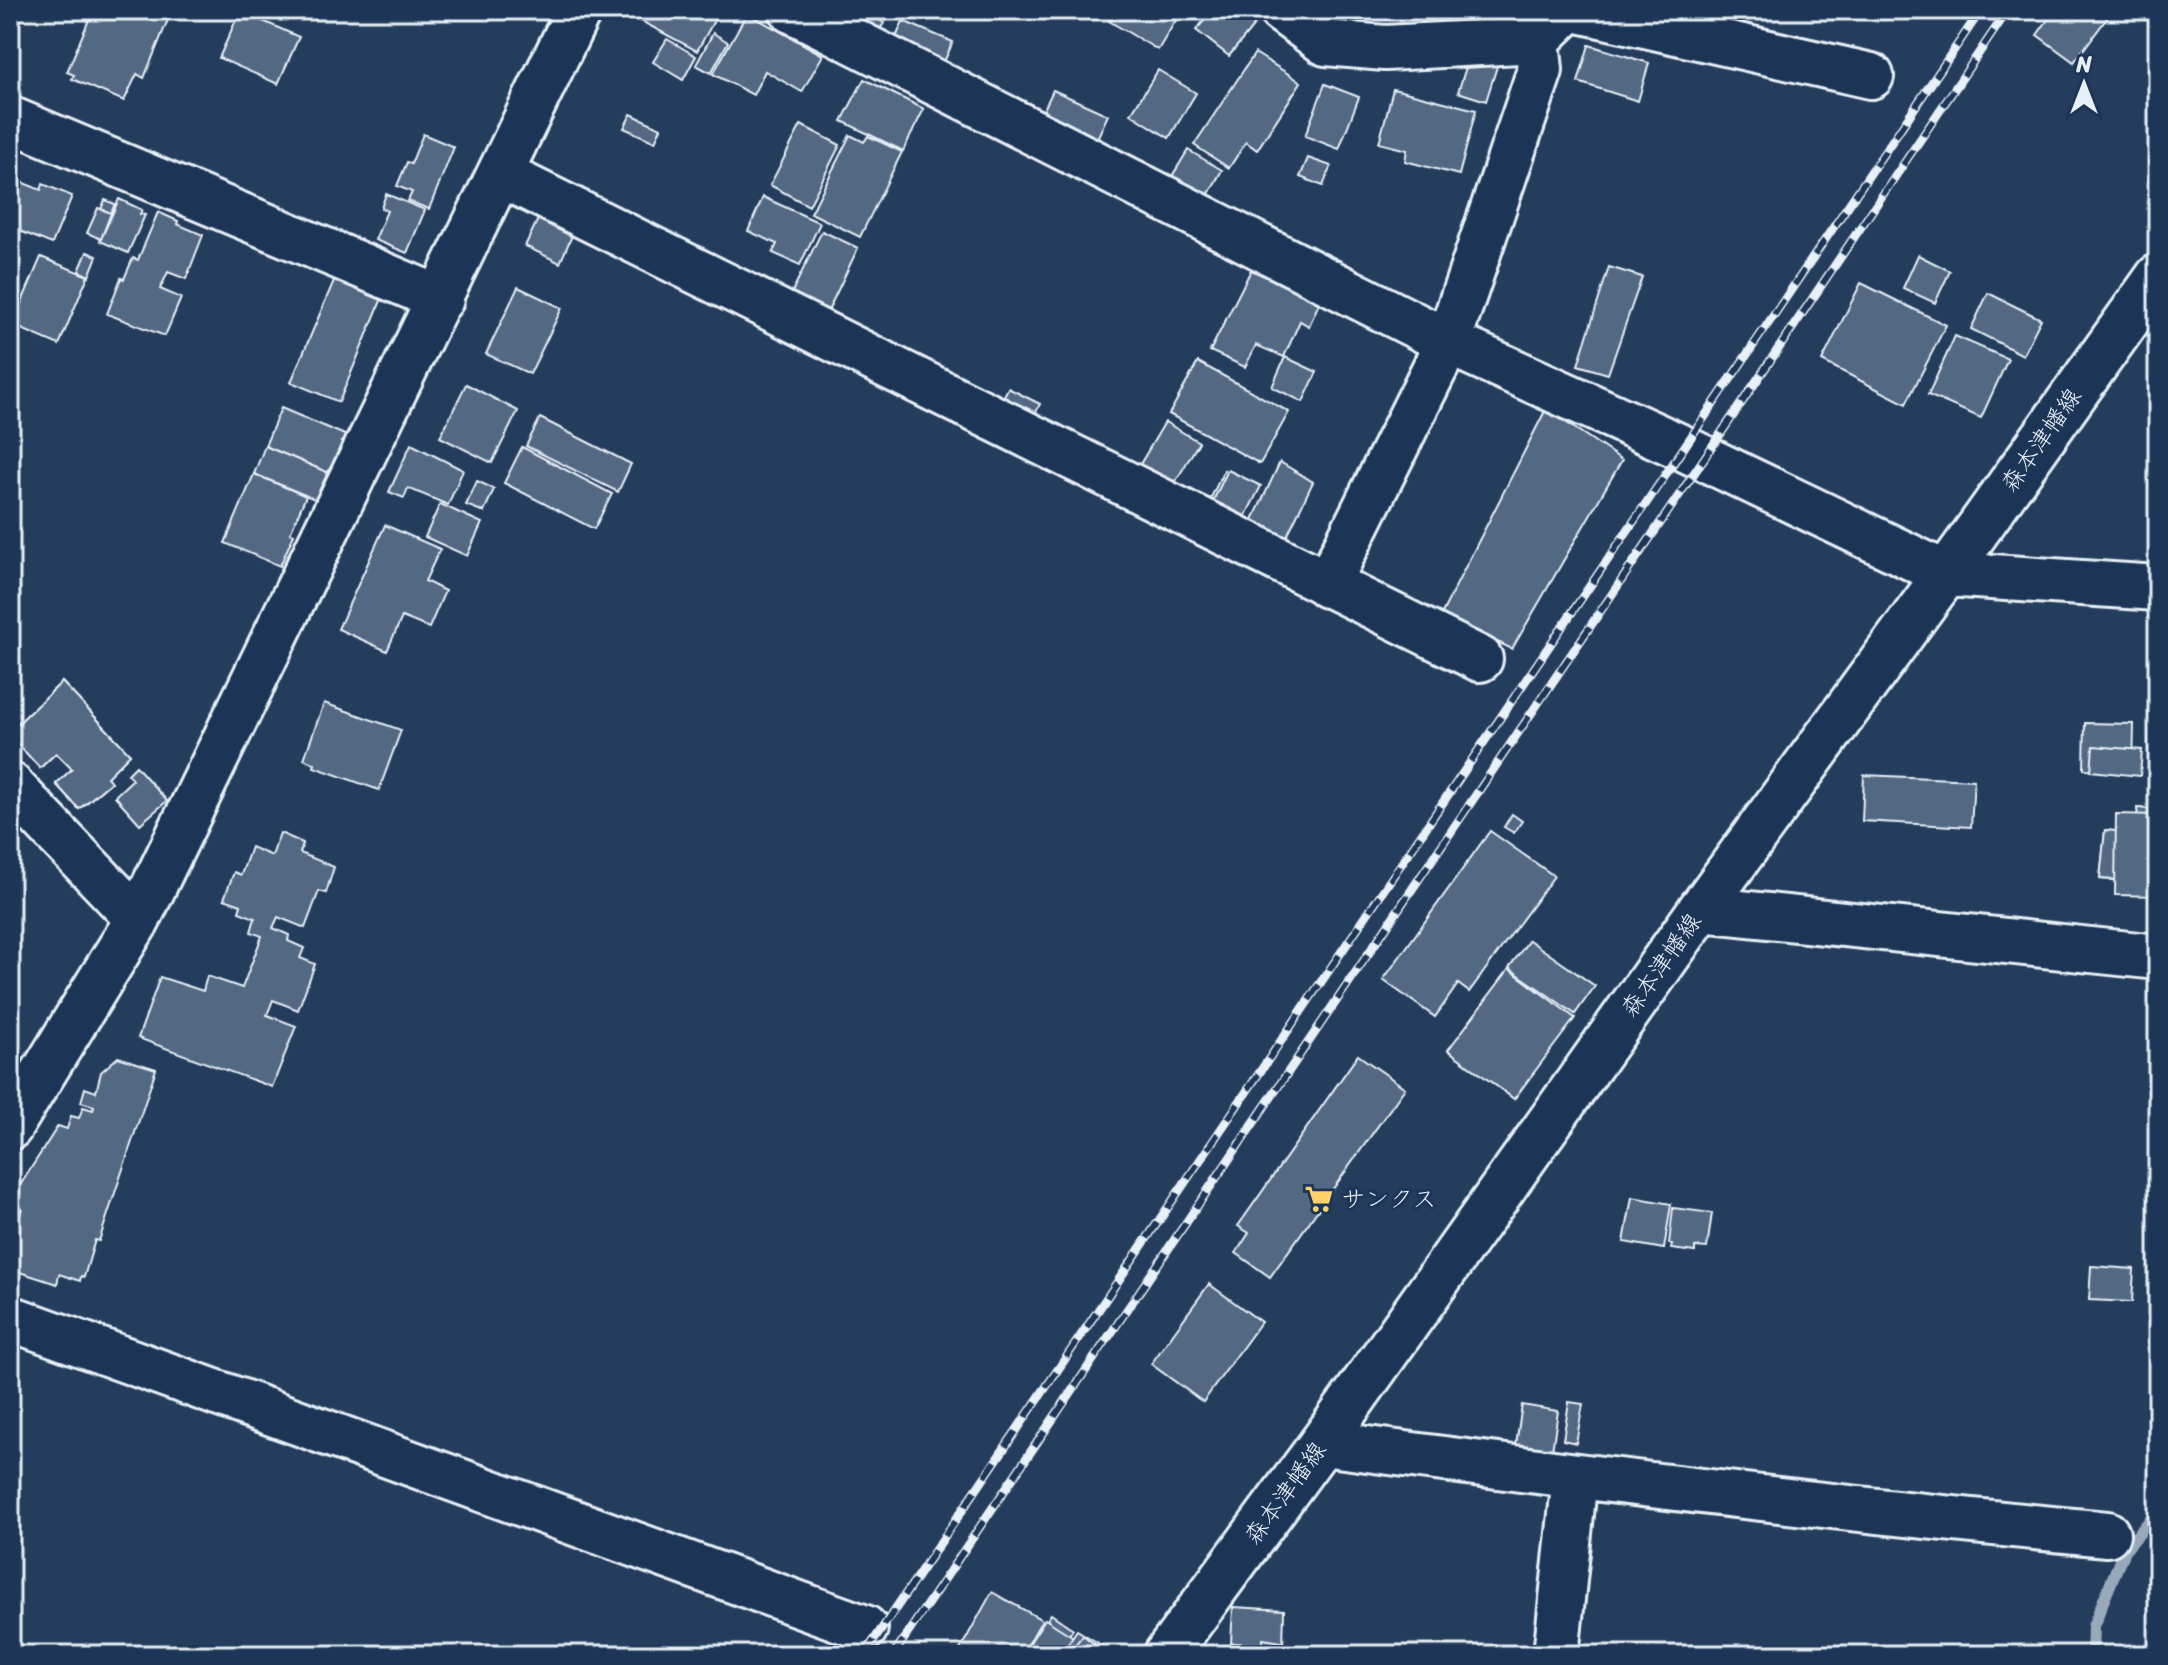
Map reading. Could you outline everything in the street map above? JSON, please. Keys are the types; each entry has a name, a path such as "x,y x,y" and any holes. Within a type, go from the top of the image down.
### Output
{"street":[{"path":"10,1127 138,919 579,10"},
{"path":"792,10 1448,342 1703,458 1946,574 2158,588"},
{"path":"1281,10 1326,43 1385,48 1537,40 1568,10"},
{"path":"1579,10 1871,76"},
{"path":"1327,585 1448,342 1540,70 1537,40"},
{"path":"10,119 441,299"},
{"path":"500,174 1480,659"},
{"name":"森本津幡線","path":"1166,1655 1322,1443 1701,909 2158,277"},
{"path":"10,785 138,919"},
{"path":"1701,909 2158,957"},
{"path":"10,1318 865,1628"},
{"path":"1322,1443 1575,1477 1925,1517 2107,1534"},
{"path":"1556,1655 1575,1477"}],"building":[{"path":"93,10 172,10 144,78 137,74 124,101 72,79 74,75 67,72"},
{"path":"646,10 720,10 697,51 641,21"},
{"path":"851,10 865,10 884,23 871,43 842,23"},
{"path":"873,10 893,10 887,19"},
{"path":"1116,10 1182,10 1158,50 1109,21"},
{"path":"1213,10 1265,12 1229,56 1196,30"},
{"path":"1434,10 1458,10 1456,17"},
{"path":"2055,10 2113,10 2074,62 2037,35"},
{"path":"240,11 299,37 278,84 219,58"},
{"path":"747,13 823,55 802,92 765,71 753,95 713,74"},
{"path":"903,21 953,42 938,75 889,54"},
{"path":"713,33 728,42 711,73 696,65"},
{"path":"667,39 696,56 683,80 653,62"},
{"path":"1589,45 1649,63 1638,101 1578,82"},
{"path":"1255,53 1301,82 1257,150 1246,142 1229,168 1194,145"},
{"path":"1499,60 1486,101 1458,92 1468,61"},
{"path":"1158,70 1196,93 1169,138 1131,114"},
{"path":"864,79 924,109 903,151 842,121"},
{"path":"1325,84 1359,97 1339,149 1305,136"},
{"path":"1393,89 1476,110 1459,175 1405,161 1407,150 1379,143"},
{"path":"1053,90 1108,115 1094,145 1039,120"},
{"path":"631,114 661,128 655,142 624,128"},
{"path":"801,125 840,145 809,206 770,185"},
{"path":"423,134 454,147 429,209 408,201 412,192 397,186 407,162 411,164"},
{"path":"850,135 864,142 868,136 902,152 860,237 811,213"},
{"path":"1188,150 1222,170 1206,199 1171,178"},
{"path":"1308,158 1331,166 1323,186 1300,177"},
{"path":"11,178 41,190 43,184 72,196 52,244 10,227"},
{"path":"386,194 425,210 407,253 375,240 387,211 381,208"},
{"path":"763,197 820,223 800,265 773,253 777,244 748,231"},
{"path":"119,199 142,210 140,214 145,215 128,253 100,241"},
{"path":"105,200 115,204 111,213 101,209"},
{"path":"98,208 111,213 101,239 87,233"},
{"path":"158,212 203,235 186,279 168,272 160,289 181,298 165,336 107,314 121,278 124,279 133,258 138,260"},
{"path":"540,215 574,231 560,263 525,246"},
{"path":"822,231 858,248 827,313 790,296"},
{"path":"87,252 97,256 89,276 79,271"},
{"path":"1918,255 1950,271 1935,303 1903,288"},
{"path":"41,257 88,276 59,345 12,325"},
{"path":"1609,267 1642,277 1608,374 1578,365"},
{"path":"1251,270 1320,301 1309,326 1300,321 1284,357 1256,345 1245,367 1210,351"},
{"path":"338,271 385,291 339,402 291,382"},
{"path":"1861,283 1946,325 1906,404 1822,361"},
{"path":"518,287 562,308 530,374 486,354"},
{"path":"1988,293 2041,319 2023,355 1971,329"},
{"path":"1955,336 2008,359 1981,418 1928,395"},
{"path":"1285,357 1317,372 1303,402 1272,387"},
{"path":"1198,362 1289,412 1260,464 1169,414"},
{"path":"466,384 518,411 492,463 440,437"},
{"path":"1008,388 1040,404 1033,418 1001,402"},
{"path":"281,408 345,435 329,473 265,446"},
{"path":"1546,409 1622,460 1512,649 1441,615"},
{"path":"540,418 631,464 618,492 526,446"},
{"path":"1165,422 1199,442 1173,486 1139,466"},
{"path":"411,444 463,470 448,505 408,488 404,498 389,492"},
{"path":"265,446 329,473 317,500 254,474"},
{"path":"522,447 612,494 594,529 504,483"},
{"path":"1280,462 1313,482 1284,542 1251,524"},
{"path":"1224,470 1254,485 1239,517 1208,504"},
{"path":"1228,470 1261,486 1244,519 1212,503"},
{"path":"254,474 306,496 280,566 225,543"},
{"path":"477,481 494,489 484,512 466,505"},
{"path":"440,504 482,523 467,556 425,537"},
{"path":"385,525 440,549 425,581 445,591 429,628 402,617 387,651 338,629"},
{"path":"62,682 130,754 107,777 111,782 79,809 56,784 72,769 56,753 40,768 10,736 10,731"},
{"path":"62,682 130,754 107,777 111,782 79,809 56,784 72,769 56,753 40,768 10,736 10,731"},
{"path":"2157,698 2158,763 2153,763"},
{"path":"324,703 401,730 379,790 314,767 315,764 304,759"},
{"path":"2085,723 2134,724 2133,770 2084,769"},
{"path":"2093,746 2142,750 2140,776 2091,771"},
{"path":"136,766 167,801 140,824 115,796 132,780 128,774"},
{"path":"1864,775 1974,780 1971,827 1862,821"},
{"path":"2138,808 2158,810 2158,889 2129,886 2130,881 2100,879 2105,830 2136,833"},
{"path":"2138,808 2158,810 2158,889 2129,886 2130,881 2100,879 2105,830 2136,833"},
{"path":"1512,814 1522,821 1514,833 1504,827"},
{"path":"2116,814 2158,815 2158,896 2115,895"},
{"path":"1490,831 1554,876 1469,992 1458,984 1435,1017 1383,980"},
{"path":"280,833 303,843 300,853 334,867 326,893 319,891 305,928 278,917 273,928 289,935 288,941 304,948 300,958 315,964 298,1010 273,1000 267,1015 296,1026 272,1087 138,1038 160,977 203,991 207,976 242,988 262,936 251,932 255,918 239,912 241,905 224,899 234,872 241,875 251,847 272,856"},
{"path":"1529,940 1595,986 1575,1014 1509,968"},
{"path":"1509,969 1575,1018 1514,1099 1448,1050"},
{"path":"1358,1055 1405,1088 1270,1277 1236,1253 1249,1233 1238,1226"},
{"path":"118,1057 156,1069 84,1277 81,1276 80,1281 59,1274 57,1284 10,1269 10,1216 11,1213 20,1215 22,1209 10,1205 10,1201 58,1126 67,1129 71,1116 79,1118 83,1107 93,1110 94,1106 81,1102 85,1088 96,1092 101,1072"},
{"path":"1632,1197 1671,1204 1664,1249 1624,1242"},
{"path":"1673,1208 1712,1213 1707,1248 1695,1247 1695,1252 1671,1249"},
{"path":"2091,1266 2134,1269 2132,1302 2089,1300"},
{"path":"1209,1284 1261,1322 1203,1402 1151,1364"},
{"path":"1569,1402 1583,1404 1576,1443 1563,1440"},
{"path":"1522,1405 1558,1411 1552,1451 1516,1445"},
{"path":"992,1592 1042,1620 1022,1655 957,1655"},
{"path":"1233,1607 1284,1610 1283,1645 1231,1643"},
{"path":"1051,1614 1073,1629 1055,1655 1034,1640"},
{"path":"1045,1619 1075,1638 1064,1655 1046,1655 1029,1644"},
{"path":"1077,1630 1103,1646 1098,1655 1060,1655"},
{"path":"1083,1635 1104,1652 1101,1655 1067,1655"},
{"path":"1263,1639 1282,1642 1282,1653 1310,1655 1233,1655 1233,1648 1262,1651"}],"waterway":[{"path":"2092,1655 2093,1626 2124,1551 2158,1511"}],"railway":[{"path":"864,1655 1981,10"},
{"path":"893,1655 2008,10"}],"place":[{"name":"サンクス","path":"1319,1199"}]}
